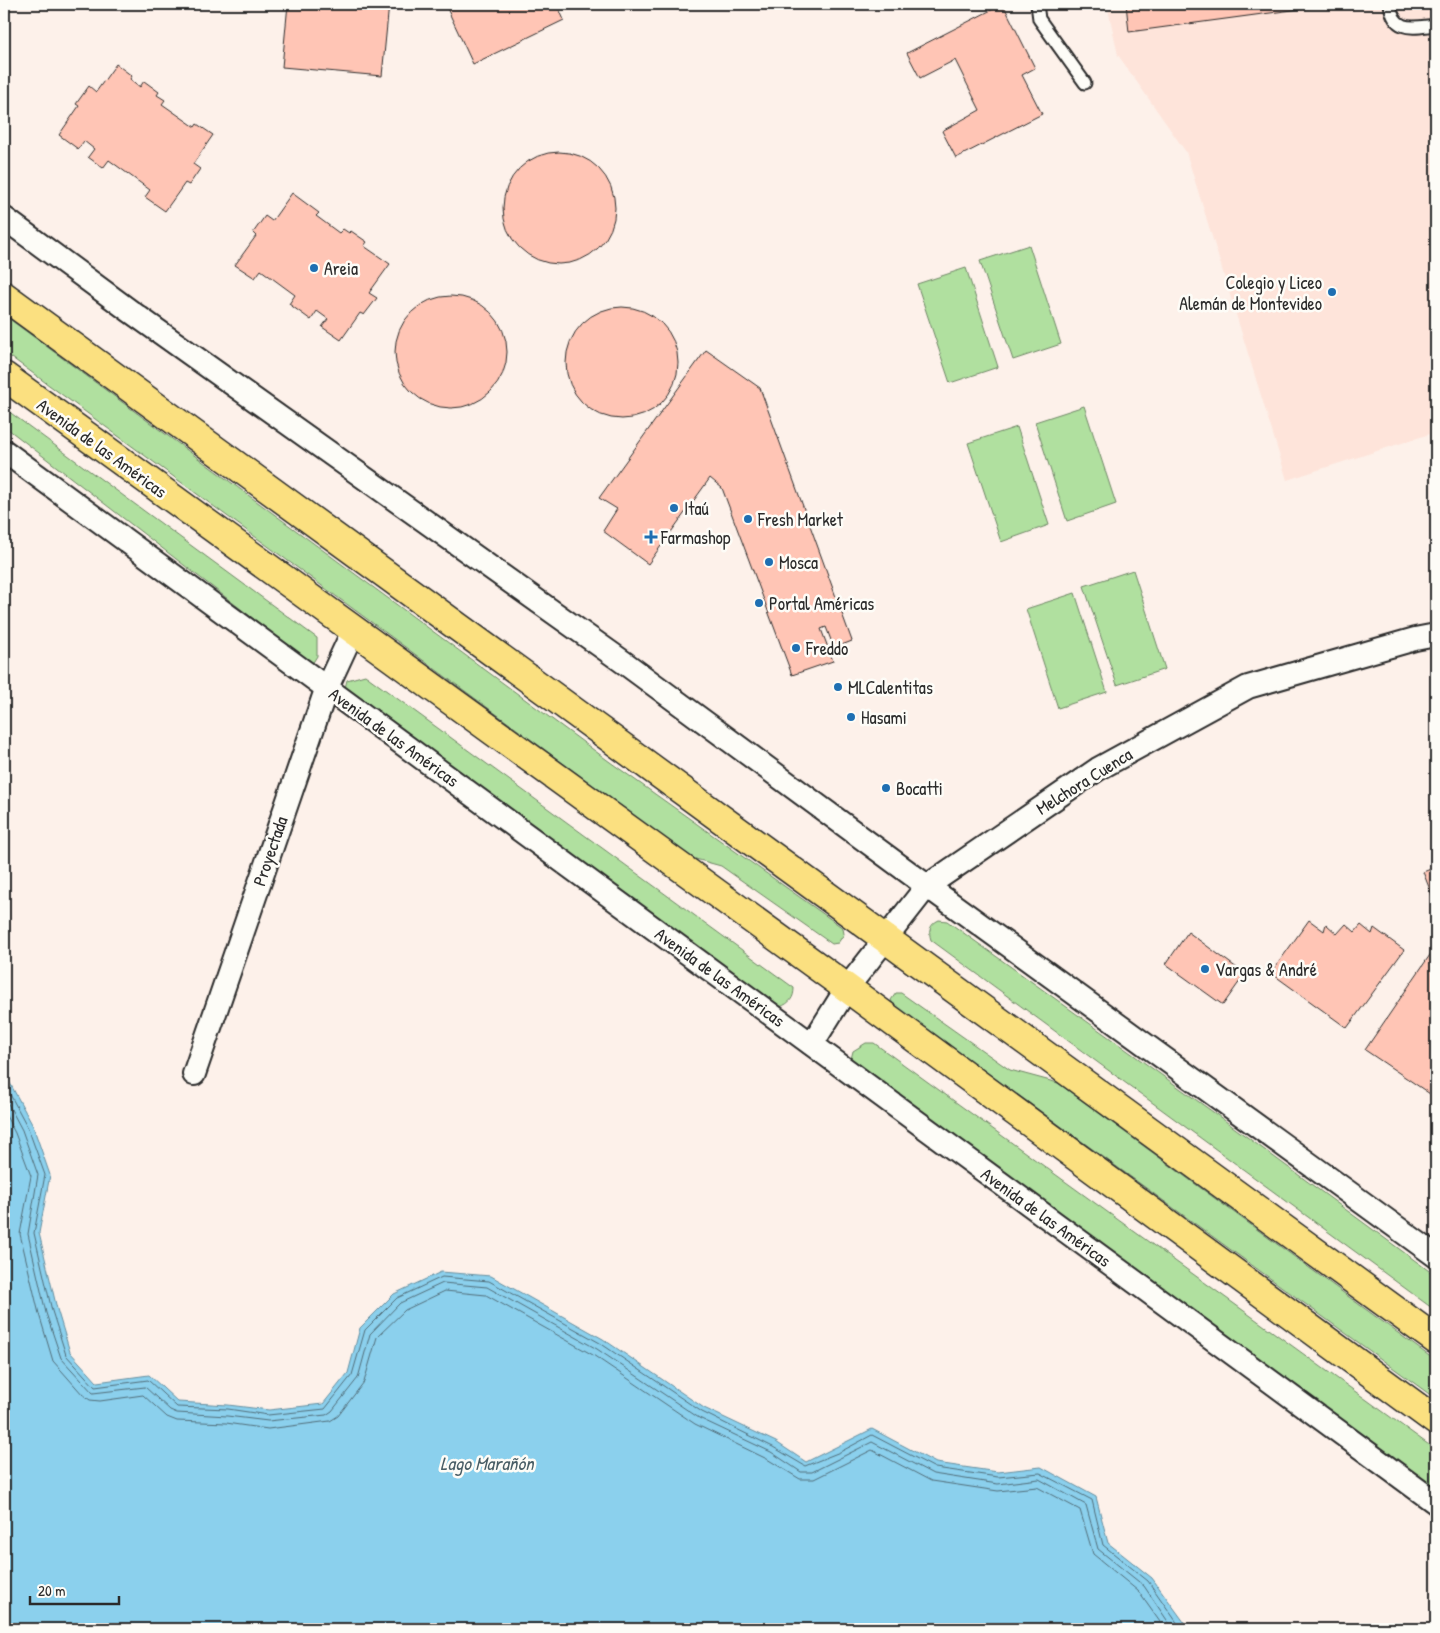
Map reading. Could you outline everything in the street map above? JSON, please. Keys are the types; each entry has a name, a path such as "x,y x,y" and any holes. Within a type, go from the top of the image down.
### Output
{"highway":[{"path":"4,296 1436,1340"},
{"name":"Avenida de las Américas","path":"4,376 847,988 1436,1421"}],"street":[{"path":"4,218 130,311 626,664 927,886 1436,1256"},
{"name":"Avenida de las Américas","path":"4,451 1436,1503"},
{"name":"Proyectada","path":"194,1074 327,688 353,631"},
{"name":"Melchora Cuenca","path":"812,1044 847,988 927,886 1098,769 1248,687 1415,639 1436,636"}],"lane":[{"path":"1037,4 1039,20 1086,83"},
{"path":"1390,4 1391,11 1398,22 1406,28 1436,25"}],"shaded area":[{"name":"Colegio y Liceo Alemán de Montevideo","path":"1107,4 1436,4 1436,432 1287,480 1186,152 1118,55"}],"green space":[{"path":"1029,245 1061,344 1013,360 980,261"},
{"path":"966,268 998,367 950,383 917,284"},
{"path":"4,315 610,762 843,928 844,934 838,943 832,944 721,866 692,858 4,352"},
{"path":"1084,406 1116,504 1067,521 1035,422"},
{"path":"4,408 317,638 317,656 312,664 4,426"},
{"path":"1017,427 1049,525 1001,542 968,443"},
{"path":"1133,570 1165,669 1117,685 1084,586"},
{"path":"1075,593 1107,692 1058,708 1026,609"},
{"path":"365,675 794,988 791,1000 780,1007 345,688 347,680"},
{"path":"939,920 947,921 1213,1112 1436,1276 1436,1311 931,940 930,928"},
{"path":"896,993 901,993 1010,1070 1058,1083 1436,1361 1436,1399 893,1004 891,1000"},
{"path":"866,1043 874,1043 1436,1450 1436,1489 851,1059 853,1051"}],"water":[{"name":"Lago Marañón","path":"4,1072 33,1126 50,1175 39,1233 57,1309 70,1352 97,1382 149,1375 178,1402 269,1410 323,1404 348,1373 360,1328 394,1294 441,1272 491,1276 603,1339 704,1408 776,1442 806,1462 872,1429 936,1463 998,1472 1041,1467 1096,1497 1108,1543 1152,1578 1184,1622 1184,1629 4,1629"}],"building":[{"path":"288,4 389,4 382,76 282,67"},
{"path":"445,4 557,4 564,20 473,64"},
{"path":"1003,4 1035,68 1022,75 1042,114 956,158 942,131 980,110 955,60 920,78 907,53"},
{"path":"1126,4 1337,4 1129,32"},
{"path":"116,64 132,76 130,79 140,87 144,81 159,92 157,95 165,100 162,104 195,127 197,124 213,135 193,164 200,169 189,185 185,183 165,211 145,197 150,190 109,160 103,168 88,157 94,149 84,141 78,149 59,135 79,106 76,104 89,86 96,92"},
{"path":"559,152 581,156 599,168 611,186 615,208 611,230 599,248 581,260 559,264 537,260 519,248 507,230 503,208 507,186 519,168 537,156"},
{"name":"Areia","path":"292,193 319,213 316,216 339,233 343,229 349,233 351,231 367,242 364,246 390,264 369,293 377,298 364,315 360,313 341,340 322,327 328,319 317,311 311,320 289,304 295,295 261,270 255,278 235,265 256,236 253,233 265,216 272,221"},
{"path":"451,296 473,300 491,312 503,330 507,352 503,374 491,392 473,404 451,408 429,404 411,392 399,374 395,352 399,330 411,312 429,300"},
{"path":"622,307 644,311 662,323 674,341 678,363 674,385 662,403 644,415 622,419 600,415 582,403 570,385 566,363 570,341 582,323 600,311"},
{"path":"706,350 760,388 852,641 834,648 826,627 821,629 833,661 792,675 722,488 710,478 648,564 603,531 617,509 599,498"},
{"path":"1436,867 1436,905 1423,872"},
{"path":"1309,920 1324,931 1326,924 1337,934 1346,924 1355,932 1361,925 1372,934 1374,928 1404,950 1347,1028 1271,973"},
{"name":"Vargas & André","path":"1188,932 1245,974 1223,1005 1166,964"},
{"path":"1432,952 1436,955 1436,1098 1365,1050"}],"place":[{"name":"Areia","path":"314,268"},
{"name":"Colegio y Liceo Alemán de Montevideo","path":"1332,292"},
{"name":"Itaú","path":"674,508"},
{"name":"Fresh Market","path":"748,519"},
{"name":"Farmashop","path":"651,537"},
{"name":"Mosca","path":"769,562"},
{"name":"Portal Américas","path":"759,603"},
{"name":"Freddo","path":"796,648"},
{"name":"MLCalentitas","path":"838,687"},
{"name":"Hasami","path":"851,717"},
{"name":"Bocatti","path":"886,788"},
{"name":"Vargas & André","path":"1205,969"}]}
